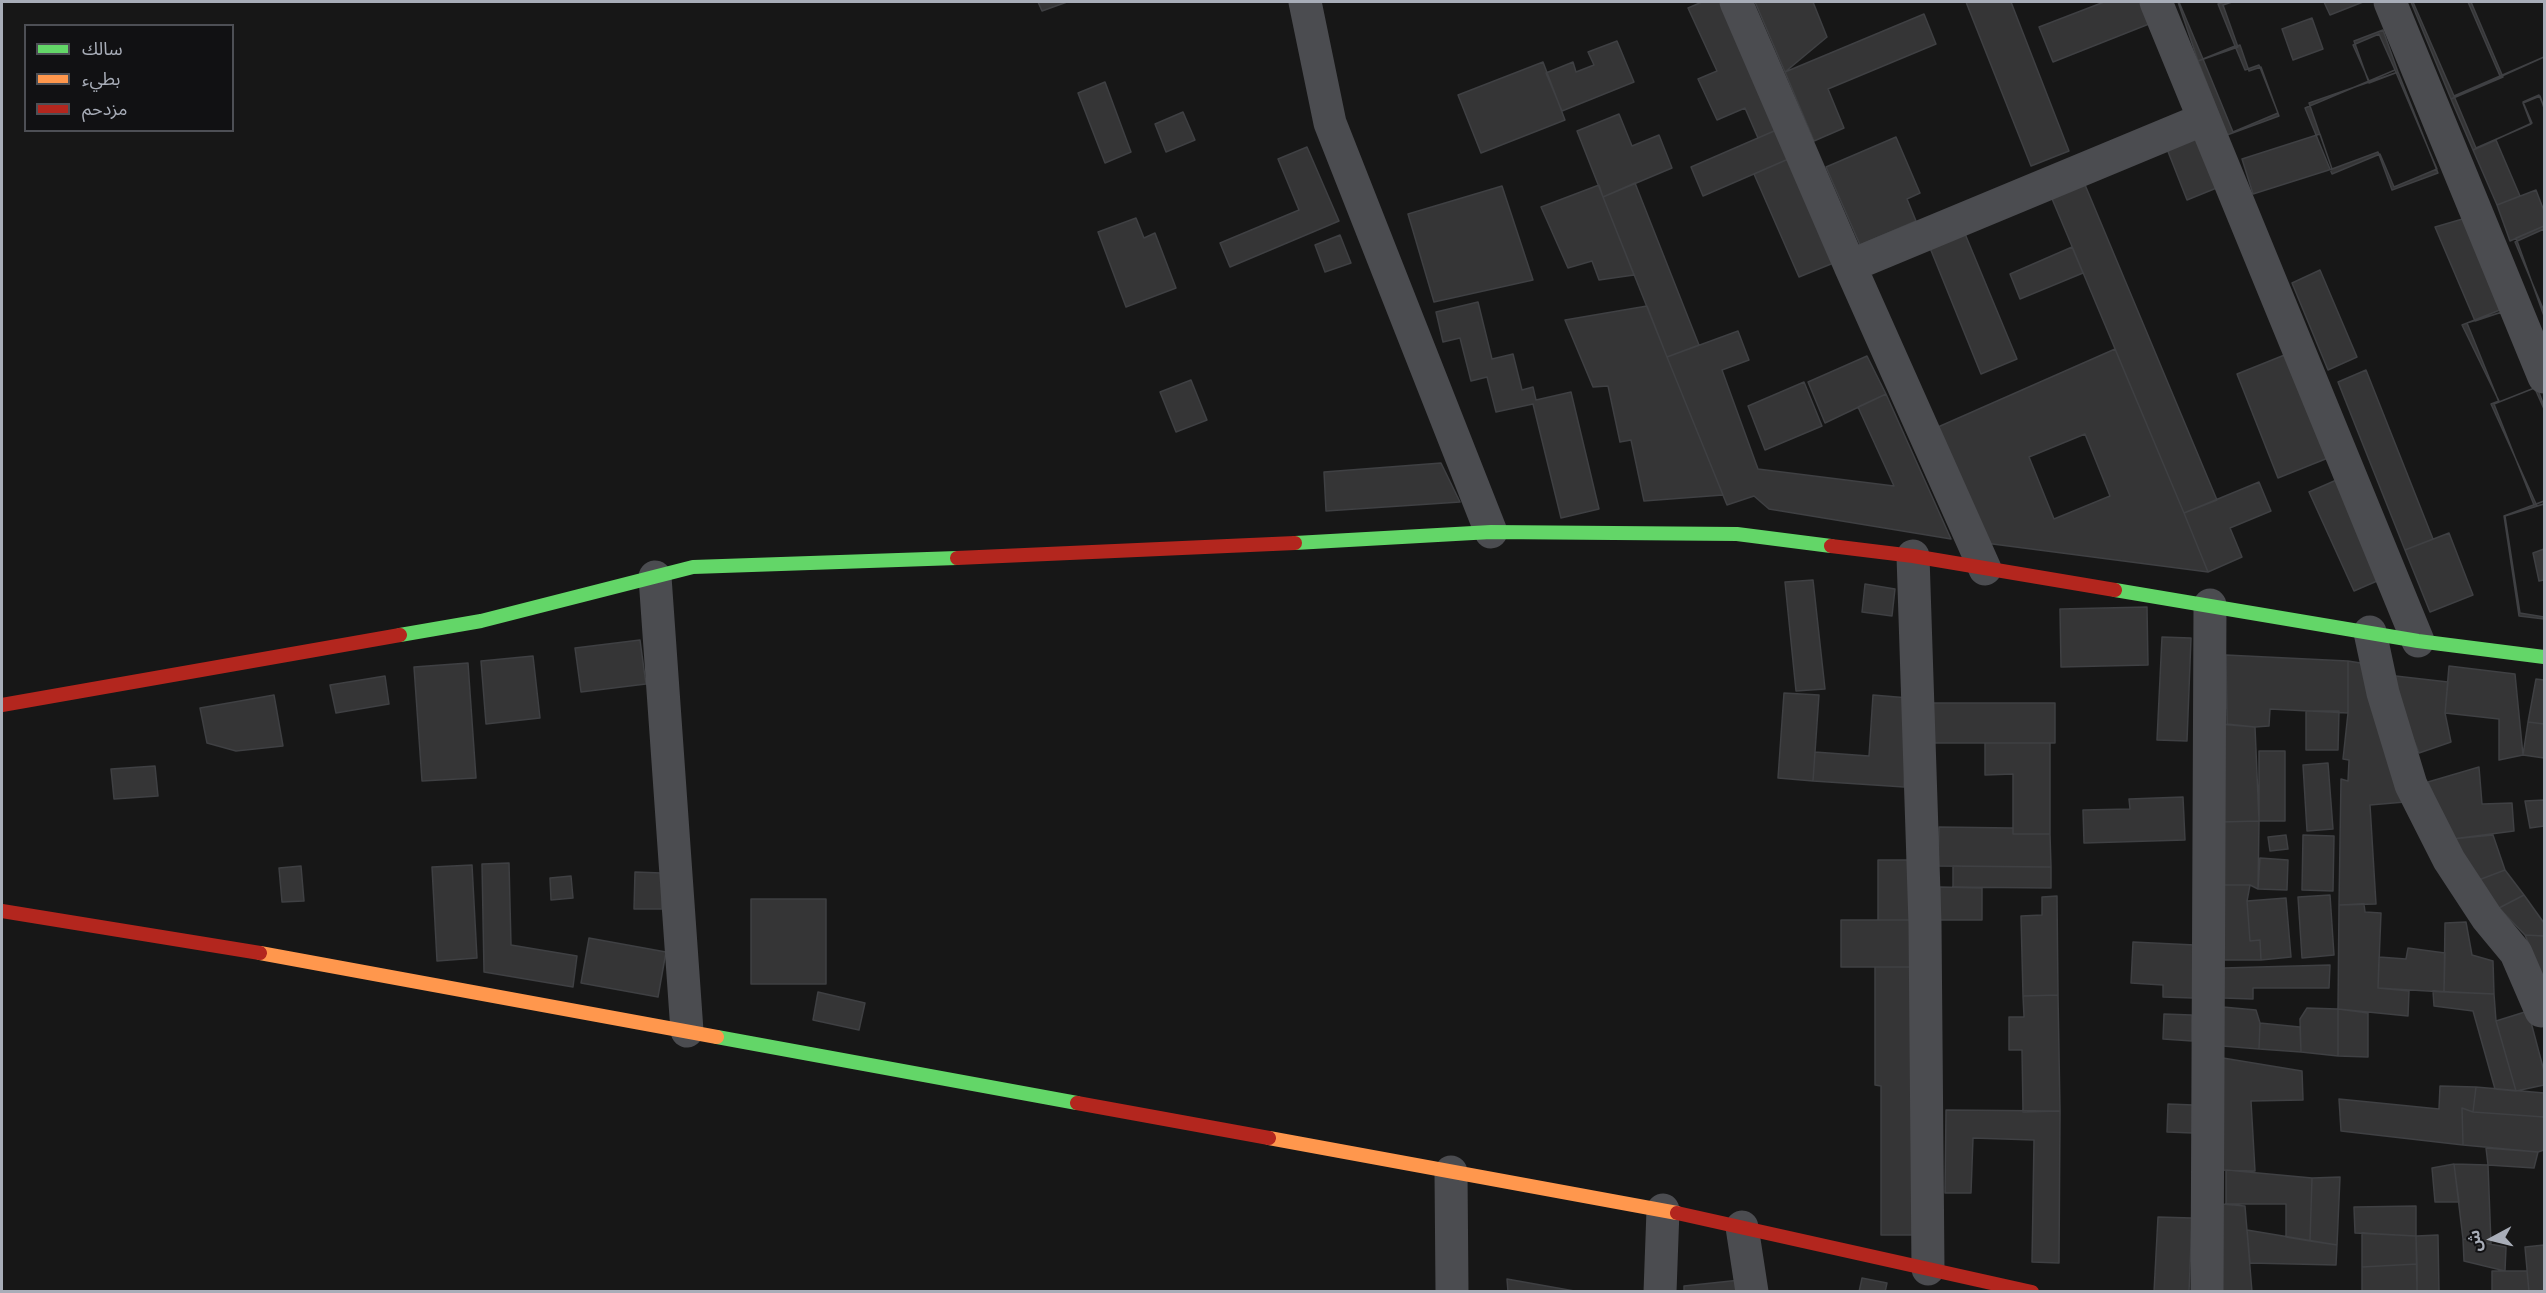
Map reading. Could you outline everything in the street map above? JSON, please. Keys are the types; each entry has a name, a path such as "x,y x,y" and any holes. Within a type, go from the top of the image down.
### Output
{"street":[{"path":"1305,2 1330,123 1491,532"},
{"path":"1736,2 1984,568"},
{"path":"2156,2 2418,641"},
{"path":"2390,2 2544,377"},
{"path":"1850,266 2204,119"},
{"path":"2,705 481,621 693,567 1182,550 1491,532 1737,534 1913,556 2418,641 2544,657"},
{"path":"1913,556 1925,924 1928,1269"},
{"path":"655,577 687,1031"},
{"path":"2207,1292 2210,605"},
{"path":"2370,632 2383,693 2411,785 2449,860 2487,918 2517,953 2541,1011"},
{"path":"2,911 220,946 1663,1210 2032,1292"},
{"path":"1451,1172 1452,1292"},
{"path":"1660,1292 1663,1210"},
{"path":"1742,1227 1752,1292"}],"building":[{"path":"1038,2 1067,2 1042,11"},
{"path":"1702,2 1724,2 1781,128 1758,138 1745,108 1717,120 1698,79 1717,71 1688,8"},
{"path":"1755,2 1813,2 1827,37 1785,72"},
{"path":"1966,2 2011,2 2069,151 2031,166"},
{"path":"2104,2 2140,2 2149,24 2053,62 2039,27"},
{"path":"2178,2 2232,2 2223,5 2238,47 2198,61"},
{"path":"2179,2 2224,2 2218,4 2235,46 2203,59"},
{"path":"2324,2 2363,2 2330,15"},
{"path":"2411,2 2471,2 2503,77 2451,99"},
{"path":"2413,2 2468,2 2500,76 2454,96"},
{"path":"1924,14 1936,44 1828,89 1844,128 1814,141 1785,72"},
{"path":"2312,18 2323,49 2293,60 2282,29"},
{"path":"2383,30 2398,72 2369,83 2354,41"},
{"path":"2379,34 2395,70 2369,81 2353,45"},
{"path":"1617,41 1634,82 1562,111 1546,73 1573,62 1576,72 1594,65 1588,52"},
{"path":"2240,45 2249,71 2261,67 2279,116 2227,135 2198,61"},
{"path":"2235,46 2245,70 2259,65 2278,113 2233,132 2203,59"},
{"path":"2544,57 2544,108 2540,96 2523,103 2531,124 2476,148 2454,96"},
{"path":"2544,57 2544,107 2539,95 2523,102 2532,123 2473,150 2451,99"},
{"path":"1543,62 1565,120 1481,153 1458,95"},
{"path":"2395,70 2437,169 2394,187 2380,154 2332,174 2305,108"},
{"path":"2398,72 2438,173 2392,190 2378,152 2332,169 2309,103"},
{"path":"1105,82 1131,152 1105,163 1078,93"},
{"path":"1183,112 1195,140 1166,152 1155,124"},
{"path":"1619,114 1632,146 1659,135 1672,168 1603,197 1577,131"},
{"path":"1781,128 1793,157 1703,196 1691,167"},
{"path":"2320,134 2332,169 2253,194 2242,159"},
{"path":"2199,136 2219,187 2187,200 2167,149"},
{"path":"1896,137 1920,193 1907,199 1916,221 1860,245 1826,167"},
{"path":"2496,140 2520,196 2497,205 2473,150"},
{"path":"1307,147 1339,221 1230,267 1220,243 1299,210 1278,159"},
{"path":"1793,157 1836,262 1799,277 1754,174"},
{"path":"2083,180 2217,500 2184,513 2050,194"},
{"path":"1635,183 1699,345 1667,357 1603,197"},
{"path":"1599,185 1634,275 1599,280 1592,261 1568,268 1541,207"},
{"path":"1502,186 1533,280 1434,302 1408,214"},
{"path":"2536,190 2544,211 2544,226 2510,241 2497,205"},
{"path":"1136,218 1144,238 1155,233 1176,288 1126,307 1098,232"},
{"path":"2466,218 2505,311 2475,321 2435,227"},
{"path":"2544,226 2544,316 2516,238"},
{"path":"1963,229 2017,359 1981,374 1928,243"},
{"path":"2544,229 2544,311 2515,242"},
{"path":"1340,235 1351,263 1325,272 1315,245"},
{"path":"2072,247 2083,273 2020,299 2010,274"},
{"path":"2320,270 2357,357 2328,370 2292,283"},
{"path":"1478,302 1492,359 1513,354 1522,390 1533,387 1536,400 1571,392 1599,509 1561,518 1533,404 1496,412 1487,377 1471,381 1460,338 1443,342 1436,312"},
{"path":"1647,306 1723,495 1644,501 1631,440 1620,442 1608,386 1593,387 1565,320"},
{"path":"2500,310 2544,409 2544,504 2537,506 2491,404 2499,401 2462,325"},
{"path":"2505,311 2537,387 2499,402 2467,323"},
{"path":"1738,331 1749,360 1722,370 1758,469 1894,486 1858,407 1886,394 1951,539 1769,509 1754,496 1727,505 1667,357"},
{"path":"2115,349 2208,572 1985,543 1938,427","holes":["2085,434 2110,496 2054,519 2029,457"]},
{"path":"2292,352 2333,456 2278,478 2237,374"},
{"path":"1867,356 1886,394 1825,423 1808,382"},
{"path":"2366,370 2433,539 2405,550 2338,382"},
{"path":"1191,380 1207,420 1176,432 1160,392"},
{"path":"1804,382 1822,426 1765,450 1748,406"},
{"path":"2537,387 2544,406 2544,501 2534,505 2494,404"},
{"path":"1441,463 1460,502 1326,511 1324,472"},
{"path":"2341,478 2384,578 2354,591 2309,492"},
{"path":"2259,482 2271,511 2230,528 2242,557 2208,572 2184,513"},
{"path":"2544,501 2544,619 2519,616 2504,516"},
{"path":"2544,504 2544,549 2533,553 2539,581 2544,580 2544,617 2520,613 2505,516"},
{"path":"2449,533 2473,595 2430,612 2405,550"},
{"path":"1813,580 1825,689 1796,691 1785,582"},
{"path":"1865,584 1895,589 1892,616 1862,612"},
{"path":"2147,607 2148,665 2061,667 2060,609"},
{"path":"2162,637 2191,638 2187,741 2157,740"},
{"path":"640,640 646,684 581,692 575,648"},
{"path":"2226,655 2348,661 2348,713 2270,709 2269,726 2227,724"},
{"path":"533,656 540,718 486,724 481,661"},
{"path":"2348,661 2367,664 2405,802 2370,805 2376,904 2339,905 2341,779 2348,781 2349,760 2343,759 2348,713"},
{"path":"468,663 476,778 422,781 414,667"},
{"path":"2449,666 2515,674 2523,755 2499,760 2499,719 2445,713"},
{"path":"2387,675 2448,682 2445,713 2451,742 2419,753"},
{"path":"385,676 389,704 336,713 330,685"},
{"path":"2536,679 2544,680 2544,724 2528,722"},
{"path":"1784,693 1819,695 1813,781 1778,778"},
{"path":"274,695 283,746 236,751 207,743 200,708"},
{"path":"1873,695 1909,698 1904,787 1813,781 1815,752 1869,756"},
{"path":"1933,703 2055,703 2055,743 1934,743"},
{"path":"2306,711 2339,711 2338,750 2306,750"},
{"path":"2528,722 2544,724 2544,758 2523,755"},
{"path":"2218,724 2255,727 2259,821 2221,822"},
{"path":"1985,743 2050,743 2050,834 2013,834 2013,774 1985,775"},
{"path":"2259,751 2285,751 2285,821 2259,821"},
{"path":"2328,763 2333,829 2307,831 2303,765"},
{"path":"155,766 158,796 114,799 111,769"},
{"path":"2479,767 2482,804 2512,803 2514,831 2452,839 2428,782"},
{"path":"2183,797 2185,840 2084,843 2083,810 2130,809 2129,799"},
{"path":"2544,800 2544,826 2530,828 2525,801"},
{"path":"2259,821 2258,889 2250,885 2220,885 2221,822"},
{"path":"1939,827 2013,828 2013,834 2050,834 2051,867 1938,866"},
{"path":"2286,835 2288,849 2270,851 2268,837"},
{"path":"2303,835 2334,836 2333,891 2302,890"},
{"path":"2493,835 2505,870 2476,881 2452,839"},
{"path":"2260,858 2288,860 2287,890 2258,889"},
{"path":"1878,860 1917,860 1918,920 1878,920"},
{"path":"509,863 511,945 577,956 573,987 484,972 482,864"},
{"path":"472,865 477,958 437,961 432,867"},
{"path":"301,866 304,901 282,902 279,868"},
{"path":"1953,866 2051,867 2051,888 1953,887"},
{"path":"2505,870 2524,895 2499,908 2476,881"},
{"path":"635,872 662,873 662,909 634,909"},
{"path":"571,876 573,898 551,900 550,878"},
{"path":"2220,885 2250,885 2247,901 2250,941 2260,940 2261,960 2222,960"},
{"path":"1940,887 1982,888 1982,920 1940,920"},
{"path":"2330,895 2334,955 2302,958 2298,897"},
{"path":"2524,895 2544,923 2544,936 2525,935 2499,908"},
{"path":"2057,896 2058,995 2023,996 2021,916 2042,915 2042,897"},
{"path":"2286,898 2291,957 2261,960 2260,940 2250,941 2247,901"},
{"path":"751,899 826,899 826,984 751,984"},
{"path":"2364,904 2365,912 2381,913 2378,988 2409,991 2408,1016 2338,1009 2339,905"},
{"path":"1841,920 1918,920 1918,967 1841,967"},
{"path":"2466,922 2472,955 2493,961 2494,994 2444,992 2445,923"},
{"path":"2525,935 2544,936 2544,981"},
{"path":"589,938 666,952 658,997 581,983"},
{"path":"2133,942 2195,945 2193,998 2163,997 2163,985 2131,983"},
{"path":"2408,948 2445,953 2444,992 2378,988 2379,957 2406,959"},
{"path":"2330,965 2329,988 2253,988 2253,999 2223,998 2223,968"},
{"path":"1875,967 1918,967 1917,1235 1881,1235 1881,1086 1875,1085"},
{"path":"2433,991 2494,994 2496,1021 2516,1091 2495,1089 2473,1011 2434,1006"},
{"path":"818,992 865,1003 859,1030 813,1020"},
{"path":"2058,995 2060,1111 2023,1112 2022,1050 2009,1050 2009,1017 2024,1017 2023,996"},
{"path":"2223,1007 2256,1010 2260,1023 2259,1049 2222,1046"},
{"path":"2307,1008 2338,1009 2338,1056 2301,1052 2300,1019"},
{"path":"2338,1009 2368,1013 2368,1057 2338,1056"},
{"path":"2528,1011 2544,1071 2544,1085 2516,1091 2496,1021"},
{"path":"2164,1014 2192,1015 2192,1041 2163,1039"},
{"path":"2260,1023 2300,1027 2301,1052 2259,1049"},
{"path":"2223,1058 2302,1071 2303,1100 2251,1101 2255,1171 2219,1170"},
{"path":"2440,1086 2476,1087 2473,1112 2462,1108 2463,1145 2341,1131 2339,1099 2439,1109"},
{"path":"2476,1087 2544,1093 2544,1117 2473,1112"},
{"path":"2168,1104 2194,1105 2193,1133 2167,1132"},
{"path":"2462,1108 2473,1112 2544,1117 2544,1150 2538,1152 2463,1145"},
{"path":"1946,1110 2060,1111 2059,1263 2032,1262 2034,1140 1973,1138 1971,1193 1945,1193"},
{"path":"2486,1148 2538,1152 2534,1168 2488,1165"},
{"path":"2454,1164 2459,1202 2435,1202 2432,1168"},
{"path":"2454,1164 2488,1165 2491,1244 2463,1239"},
{"path":"2226,1170 2312,1178 2310,1241 2286,1237 2286,1204 2226,1204"},
{"path":"2340,1177 2337,1245 2310,1241 2312,1178"},
{"path":"2221,1204 2245,1206 2252,1292 2220,1292"},
{"path":"2416,1206 2416,1236 2355,1233 2354,1207"},
{"path":"2158,1217 2192,1218 2189,1292 2154,1292"},
{"path":"2247,1230 2337,1245 2336,1265 2250,1263"},
{"path":"2362,1233 2416,1236 2417,1264 2362,1267"},
{"path":"2438,1235 2439,1292 2417,1292 2416,1236"},
{"path":"2463,1239 2506,1247 2505,1271 2464,1261"},
{"path":"2544,1245 2544,1292 2529,1292 2525,1247"},
{"path":"2417,1264 2417,1292 2362,1292 2362,1267"},
{"path":"2492,1271 2527,1271 2529,1292 2492,1292"},
{"path":"1862,1278 1887,1283 1885,1292 1859,1292"},
{"path":"1507,1279 1580,1292 1508,1292"},
{"path":"1740,1280 1742,1292 1684,1292 1684,1286"}],"traffic: fast":[{"path":"1295,543 1491,532 1737,534 1831,546"},
{"path":"400,635 481,621 693,567 957,558"},
{"path":"2115,590 2418,641 2544,657"},
{"path":"717,1037 1077,1103"}],"traffic: slow":[{"path":"260,953 717,1037"},
{"path":"1269,1138 1677,1213"}],"traffic: jam":[{"path":"957,558 1295,543"},
{"path":"1831,546 1913,556 2115,590"},
{"path":"2,705 400,635"},
{"path":"2,911 260,953"},
{"path":"1077,1103 1269,1138"},
{"path":"1677,1213 2032,1292"}]}
